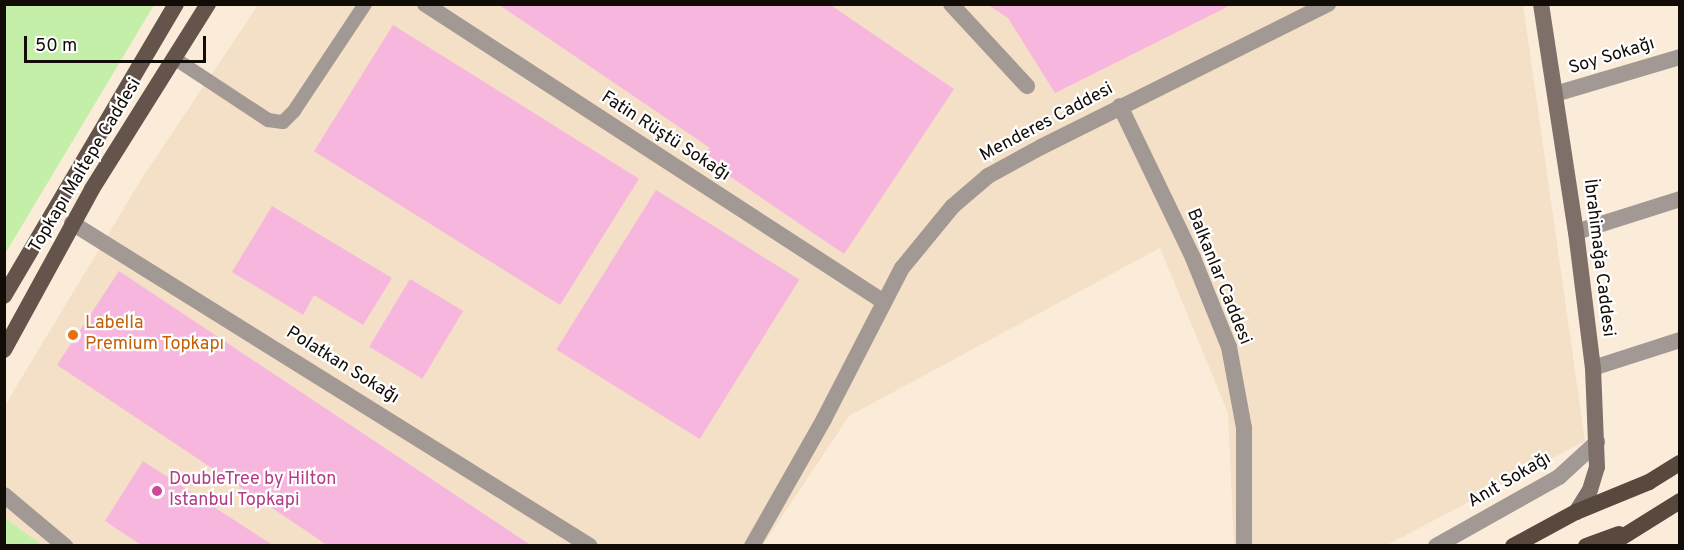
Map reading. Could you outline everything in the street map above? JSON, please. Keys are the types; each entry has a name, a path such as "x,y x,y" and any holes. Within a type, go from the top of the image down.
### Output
{"highway":[{"path":"1513,546 1576,512 1648,482 1680,463"},
{"path":"1608,546 1680,501"},
{"path":"1586,546 1631,530"}],"main road":[{"name":"Topkapı Maltepe Caddesi","path":"4,296 176,4"},
{"name":"Topkapı Maltepe Caddesi","path":"4,350 72,223 208,4"},
{"name":"İbrahimağa Caddesi","path":"1541,4 1576,232 1593,368 1597,467 1590,490 1576,512"}],"street":[{"name":"Fatin Rüştü Sokağı","path":"425,4 884,302"},
{"path":"951,4 1027,86"},
{"name":"Menderes Caddesi","path":"752,546 884,302 927,234 988,176 1120,106 1328,4"},
{"name":"Soy Sokağı","path":"1555,94 1680,57"},
{"name":"Balkanlar Caddesi","path":"1120,106 1193,258 1228,347 1244,428 1244,546"},
{"path":"1576,232 1680,199"},
{"name":"Polatkan Sokağı","path":"72,223 590,546"},
{"path":"1593,368 1680,340"},
{"name":"Anıt Sokağı","path":"1436,546 1559,477 1597,442"},
{"path":"4,495 65,546"}],"lane":[{"path":"174,58 268,120 283,122 294,111 365,4"}],"shaded area":[{"path":"1523,4 1585,441 1387,545 1234,545 1228,413 1160,248 849,416 763,545 42,545 5,518 4,407 142,178 258,5"}],"green space":[{"path":"4,5 154,5 5,254"},
{"path":"5,518 42,545 5,545"}],"building":[{"path":"498,4 829,4 954,89 844,254 703,158 710,148"},
{"path":"987,4 1233,4 1055,93 1008,18"},
{"path":"393,25 639,179 560,305 314,151"},
{"path":"656,190 799,280 700,439 556,349"},
{"path":"272,206 392,278 363,325 314,295 303,315 232,272"},
{"path":"119,271 532,546 328,546 57,365"},
{"path":"410,279 463,311 422,379 369,347"},
{"name":"DoubleTree by Hilton Istanbul Topkapi","path":"143,461 274,546 143,546 105,521"}],"place":[{"name":"Labella Premium Topkapı","path":"73,335"},
{"name":"DoubleTree by Hilton Istanbul Topkapi","path":"157,491"}]}
